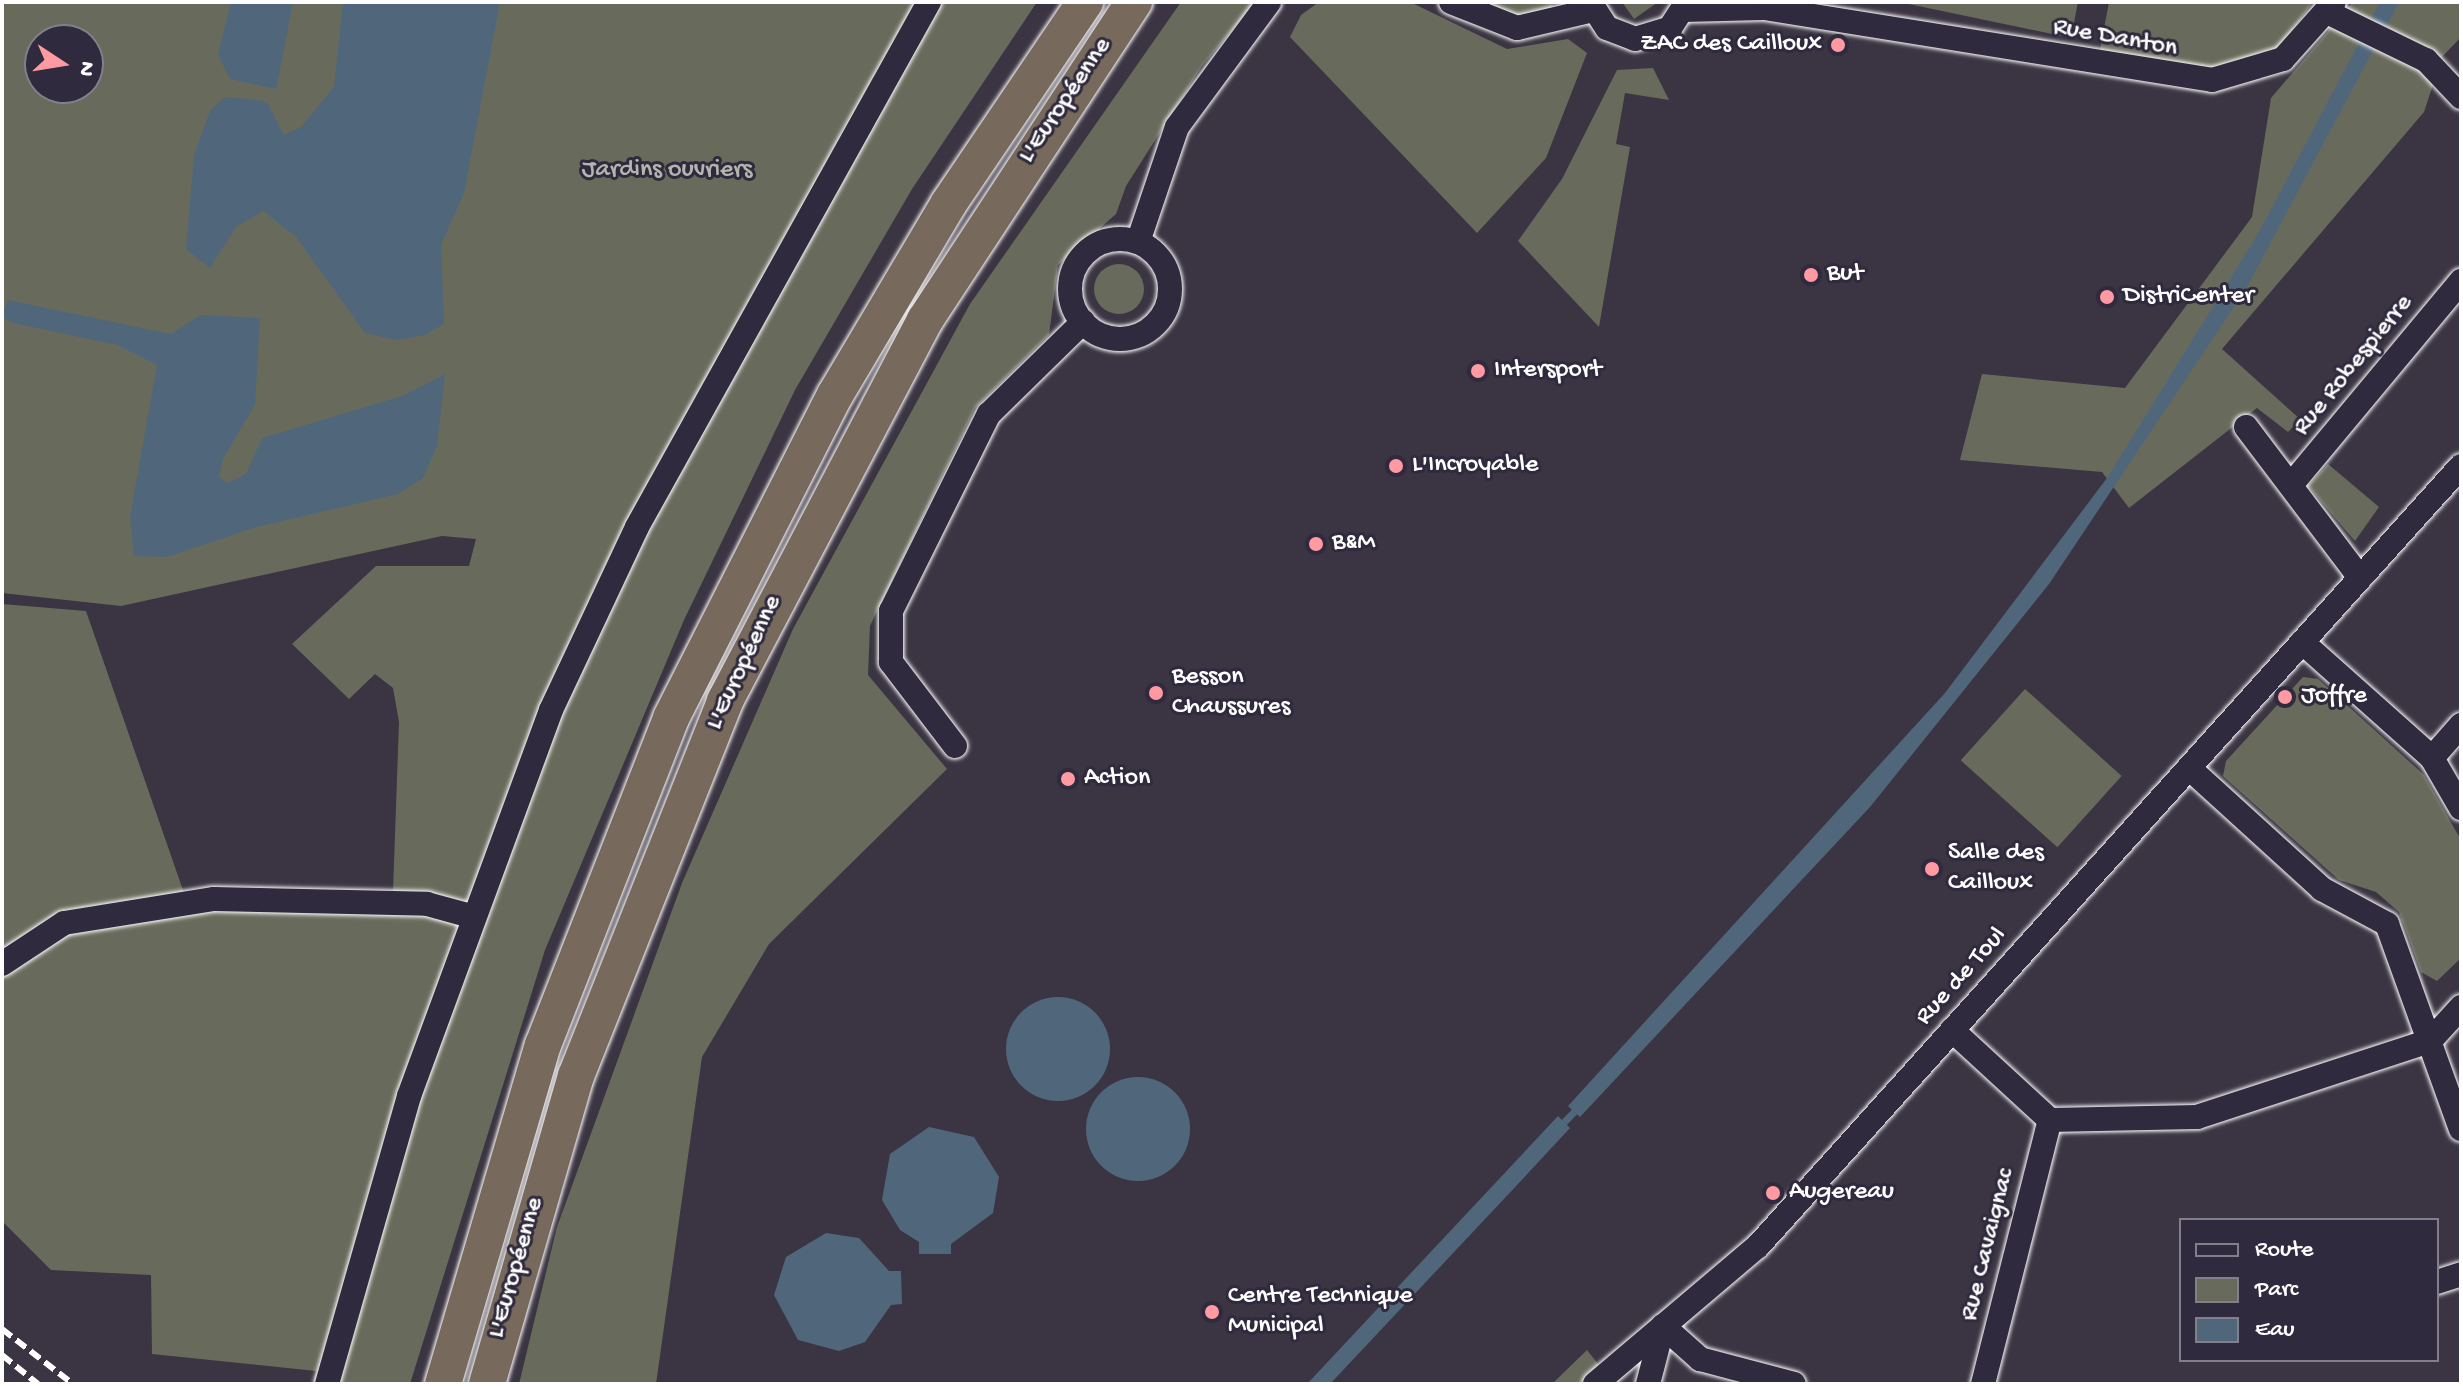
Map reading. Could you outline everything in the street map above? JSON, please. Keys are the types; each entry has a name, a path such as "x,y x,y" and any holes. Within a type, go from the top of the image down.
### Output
{"highway":[{"path":"1045,59 1079,2"},
{"name":"L'Européenne","path":"443,1384 543,1045 671,718 835,395 1045,59 1085,2"},
{"name":"L'Européenne","path":"487,1384 576,1076 725,701 883,393 1065,100 1134,2"},
{"path":"1065,100 1159,2"}],"street":[{"path":"327,1384 383,1180 471,916 551,710 637,527 929,2"},
{"path":"1138,242 1177,127 1269,2"},
{"path":"1451,2 1517,28 1591,6 1613,32 1642,39 1670,28 1686,6"},
{"name":"Rue Danton","path":"1686,6 1756,5 2212,80 2283,59 2332,8"},
{"path":"2332,8 2360,27 2436,68 2461,97"},
{"path":"1138,242 1167,272 1170,293 1159,319 1122,339 1083,322 1070,294 1077,264 1099,243 1138,242"},
{"name":"Rue Robespierre","path":"2291,485 2461,281"},
{"path":"955,746 891,662 891,611 989,414 1083,322"},
{"name":"Rue Robespierre","path":"2246,427 2360,578"},
{"name":"Rue de Toul","path":"1595,1384 1663,1326 1728,1278 2461,466"},
{"path":"2302,642 2432,758 2461,808"},
{"path":"2432,758 2461,725"},
{"path":"2189,768 2344,901 2387,924 2461,1129"},
{"path":"2,964 64,923 214,899 427,904 471,916"},
{"path":"1952,1030 2050,1120 2216,1113 2430,1041 2461,1007"},
{"name":"Rue Cavaignac","path":"1983,1384 2050,1120"},
{"path":"2439,1281 2461,1274"},
{"path":"1648,1384 1663,1326 1700,1359 1766,1380 1794,1384"}],"green space":[{"name":"Jardins ouvriers","path":"2,2 1037,2 912,189 795,390 684,620 545,950 410,1384 313,1384 316,1371 152,1354 151,1275 51,1270 2,1221 2,604 86,611 184,893 393,891 399,722 393,688 375,674 349,699 292,644 376,566 469,566 476,539 442,536 121,606 2,593"},
{"path":"1181,2 1256,2 1202,66 1126,186 1116,214 1058,265 1049,335 975,408 870,626 868,675 947,769 769,944 702,1057 656,1384 519,1384 557,1227 682,883 793,629 970,304"},
{"path":"1319,2 1410,2 1507,49 1568,39 1587,53 1546,158 1477,233 1290,37 1301,15"},
{"path":"1478,2 1553,2 1552,9 1521,16"},
{"path":"1622,2 1658,2 1634,19"},
{"path":"1899,2 2078,2 2071,38"},
{"path":"2109,2 2313,2 2279,48 2218,70 2100,50"},
{"path":"2353,2 2461,2 2461,37 2442,57 2424,112 2222,349 2300,419 2288,432 2257,408 2129,508 2102,472 1960,460 1982,374 2125,388 2252,217 2271,98"},
{"path":"1653,68 1669,100 1625,93 1616,144 1630,147 1599,327 1518,241 1562,179 1617,70"},
{"path":"1109,265 1129,265 1143,279 1143,299 1129,313 1109,313 1095,299 1095,279"},
{"path":"2328,464 2379,507 2355,541 2308,486"},
{"path":"2303,677 2318,679 2424,775 2461,840 2461,958 2437,981 2421,972 2399,912 2376,892 2339,880 2223,776 2226,761"},
{"path":"2025,689 2122,776 2057,847 1961,760"},
{"path":"1587,1350 1614,1384 1552,1384"}],"water":[{"path":"231,2 293,2 276,89 230,79 218,55"},
{"path":"343,2 500,2 464,193 441,245 444,324 425,335 396,340 365,333 296,237 263,211 236,227 210,268 186,249 194,155 210,111 225,97 250,99 267,102 284,135 301,127 334,87"},
{"path":"2380,2 2399,2 2385,29 2370,21"},
{"path":"2363,35 2377,43 2246,289 2049,584 1870,807 1580,1117 1568,1106 1945,693 2107,478 2259,232"},
{"path":"8,300 171,334 201,315 260,318 255,405 223,459 219,476 227,483 246,474 262,438 402,396 445,374 437,446 423,478 398,494 257,527 167,557 134,556 130,516 157,365 117,345 13,323 2,317"},
{"path":"1058,997 1078,1001 1095,1012 1106,1029 1110,1049 1106,1069 1095,1086 1078,1097 1058,1101 1038,1097 1021,1086 1010,1069 1006,1049 1010,1029 1021,1012 1038,1001"},
{"path":"1138,1077 1158,1081 1175,1092 1186,1109 1190,1129 1186,1149 1175,1166 1158,1177 1138,1181 1118,1177 1101,1166 1090,1149 1086,1129 1090,1109 1101,1092 1118,1081"},
{"path":"1558,1116 1570,1128 1518,1184 1330,1384 1307,1384"},
{"path":"929,1127 974,1137 999,1177 993,1213 951,1244 951,1254 919,1254 919,1242 900,1230 882,1200 890,1154"},
{"path":"826,1233 859,1238 889,1271 901,1271 902,1304 891,1305 865,1342 839,1351 798,1340 774,1295 786,1257"}],"waterway":[{"path":"1558,1128 1580,1105"}],"railway":[{"path":"2,1329 73,1384"},
{"path":"2,1355 38,1384"}],"place":[{"name":"ZAC des Cailloux","path":"1838,45"},
{"name":"But","path":"1811,275"},
{"name":"DistriCenter","path":"2107,297"},
{"name":"Intersport","path":"1478,371"},
{"name":"L'Incroyable","path":"1396,466"},
{"name":"B&M","path":"1316,544"},
{"name":"Besson Chaussures","path":"1156,693"},
{"name":"Joffre","path":"2285,697"},
{"name":"Action","path":"1068,779"},
{"name":"Salle des Cailloux","path":"1932,869"},
{"name":"Augereau","path":"1773,1193"},
{"name":"Centre Technique Municipal","path":"1212,1312"}]}
